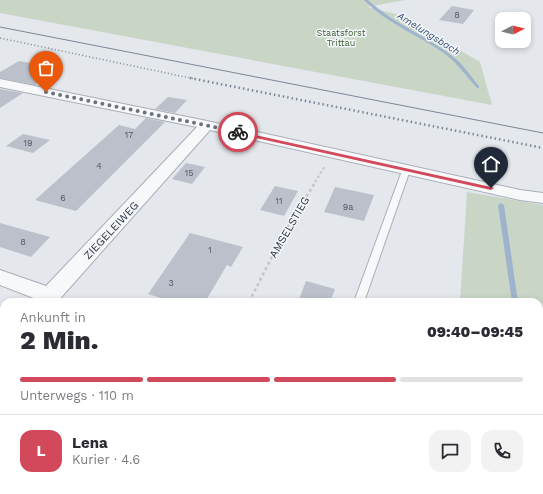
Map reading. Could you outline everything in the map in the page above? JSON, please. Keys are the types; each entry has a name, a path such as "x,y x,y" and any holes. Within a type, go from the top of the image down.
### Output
{"street":[{"path":"0,83 207,125 520,195 543,198"},
{"name":"ZIEGELEIWEG","path":"0,277 50,296 207,125"}],"lane":[{"path":"360,298 406,170"}],"path":[{"name":"AMSELSTIEG","path":"251,298 284,233 333,153"}],"green space":[{"name":"Staatsforst Trittau","path":"0,0 405,0 367,7 400,15 480,62 492,105 0,13"},
{"path":"467,192 543,205 543,298 460,298"}],"building":[{"path":"452,6 474,10 463,24 439,20"},
{"path":"19,61 60,68 35,85 0,78 0,72"},
{"path":"0,89 23,93 0,108"},
{"path":"168,97 187,100 175,113 155,109"},
{"path":"146,118 165,122 76,211 35,200 119,125 135,129"},
{"path":"23,134 50,140 33,153 6,146"},
{"path":"186,163 205,167 192,184 172,179"},
{"path":"275,186 298,191 284,216 260,210"},
{"path":"335,187 374,195 364,221 324,212"},
{"path":"0,223 50,237 31,257 0,247"},
{"path":"190,233 243,247 231,267 227,265 207,298 160,298 148,294"},
{"path":"306,281 335,289 332,298 300,298"}],"waterway":[{"name":"Amelungsbach","path":"366,0 387,17 434,45 456,61 478,87"},
{"name":"Amelungsbach","path":"490,148 494,170"},
{"name":"Amelungsbach","path":"501,205 514,298"}],"tram line":[{"path":"0,27 543,133"}],"railway":[{"path":"0,38 194,79"},
{"path":"190,78 194,79"},
{"path":"194,79 543,148"}],"way so far":[{"path":"46,92 238,132"}],"route":[{"path":"238,132 491,188"}]}
